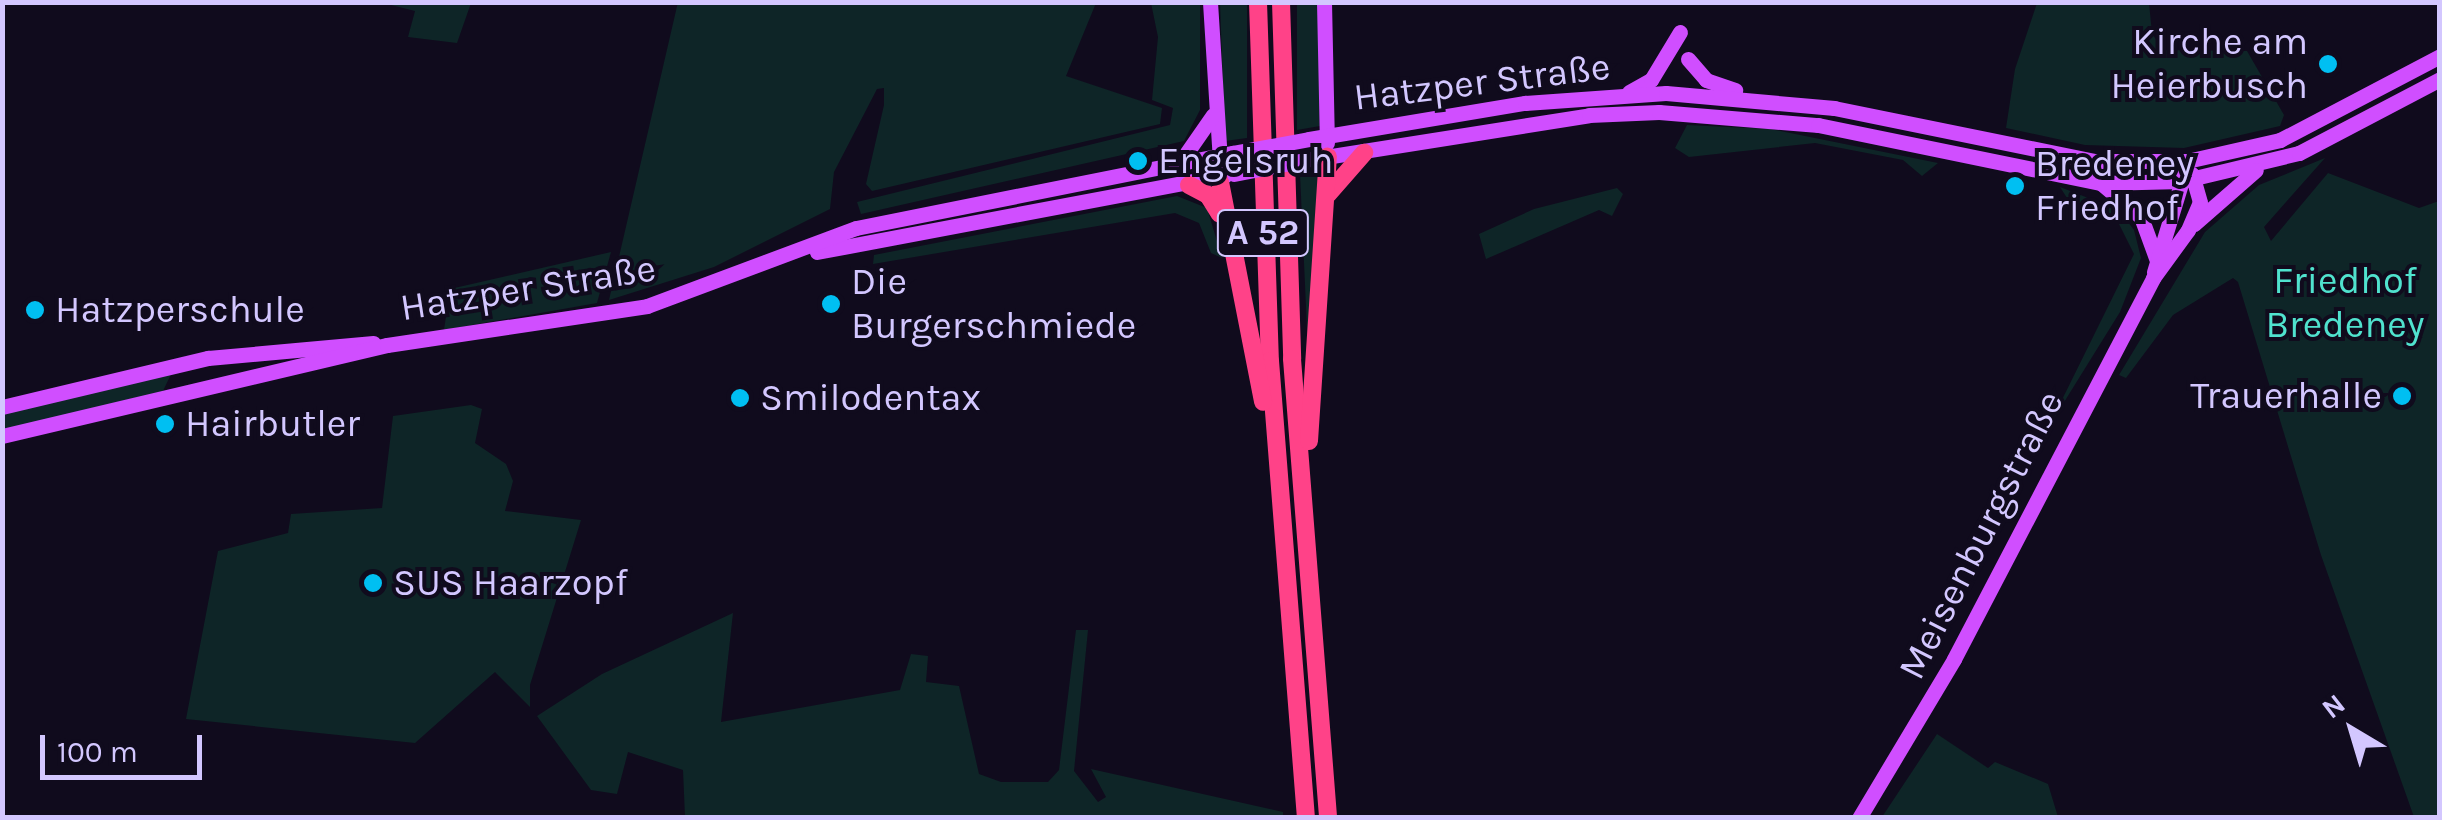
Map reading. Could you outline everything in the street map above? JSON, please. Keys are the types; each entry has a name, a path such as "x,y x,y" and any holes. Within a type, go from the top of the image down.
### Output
{"highway":[{"name":"A 52","path":"1258,2 1262,217 1306,818"},
{"name":"A 52","path":"1282,2 1292,359 1328,818"},
{"path":"1328,194 1364,153"},
{"path":"1305,516 1328,194 1319,158"},
{"path":"1227,176 1227,231"},
{"path":"1189,185 1214,202 1227,231 1278,462"}],"main road":[{"path":"1210,2 1212,115 1226,154 1227,176"},
{"path":"1319,158 1327,136 1324,2"},
{"path":"1623,96 1651,80 1680,32"},
{"path":"2187,161 2280,140 2440,56"},
{"path":"1688,60 1706,80 1762,98"},
{"path":"2188,180 2258,168 2355,127 2440,79"},
{"name":"Hatzper Straße","path":"2,407 208,358 387,345 647,306 793,256 856,228 1180,161 1525,102 1623,96 1762,98 2022,151 2094,161 2187,161"},
{"path":"1326,101 1360,129"},
{"name":"Hatzper Straße","path":"793,256 1319,158 1590,116 1675,113 1818,126 2101,183 2188,180"},
{"path":"1180,161 1212,115"},
{"name":"Meisenburgstraße","path":"2153,278 2156,258 2188,180 2187,161"},
{"path":"2188,230 2258,168"},
{"name":"Meisenburgstraße","path":"1859,818 1954,660 2153,278 2188,230 2200,202 2188,180"},
{"path":"2101,183 2141,216 2156,258"},
{"name":"Hatzper Straße","path":"2,436 387,345"}],"green space":[{"path":"678,2 1096,3 1066,76 1162,108 1160,124 872,191 866,184 884,105 884,88 877,89 834,172 830,209 714,267 609,300"},
{"path":"383,3 471,3 457,43 408,37 415,11"},
{"path":"1151,3 1200,3 1200,110 1184,141 861,214 857,202 1170,125 1173,108 1152,100 1158,37"},
{"path":"1220,3 1247,3 1247,138 1225,141"},
{"path":"1297,3 1318,3 1320,126 1297,130"},
{"path":"2037,3 2149,3 2152,33 2162,50 2247,51 2284,115 2280,126 2184,148 2085,145 2006,128 2015,69"},
{"path":"1687,125 1770,129 1938,163 1922,176 1903,160 1815,143 1689,157 1675,148"},
{"name":"Friedhof Bredeney","path":"2325,158 2264,227 2271,241 2328,173 2419,208 2439,201 2439,817 2414,817 2321,555 2238,282 2233,278 2173,315 2126,378 2119,375 2205,232 2259,185"},
{"path":"1321,171 1308,351 1300,174"},
{"path":"2060,187 2119,210 2134,230 2141,258 2120,312 2048,428 2134,254 2117,220 2067,198"},
{"path":"1617,188 1623,194 1612,216 1599,210 1486,259 1479,234 1534,209"},
{"path":"1177,196 1207,208 1222,258 1211,253 1199,223 1175,213 873,264 874,255"},
{"path":"611,252 597,303 444,330 450,289"},
{"path":"172,372 163,391 3,430 2,412"},
{"path":"471,405 482,409 475,443 506,464 513,481 505,511 581,520 530,685 530,707 495,672 415,743 186,719 218,551 288,533 291,514 382,508 393,416"},
{"path":"733,613 721,722 900,690 911,654 928,656 926,682 959,686 979,774 1001,782 1048,782 1059,770 1076,630 1088,630 1074,771 1098,802 1106,797 1091,769 1283,812 1283,817 685,817 683,770 628,752 617,794 591,790 537,716 602,674"},
{"path":"1937,734 1988,768 1995,762 2048,784 2058,817 1882,817"}],"place":[{"name":"Kirche am Heierbusch","path":"2328,64"},
{"name":"Engelsruh","path":"1138,161"},
{"name":"Bredeney Friedhof","path":"2015,186"},
{"name":"Die Burgerschmiede","path":"831,304"},
{"name":"Hatzperschule","path":"35,310"},
{"name":"Trauerhalle","path":"2402,396"},
{"name":"Smilodentax","path":"740,398"},
{"name":"Hairbutler","path":"165,424"},
{"name":"SUS Haarzopf","path":"373,583"}]}
